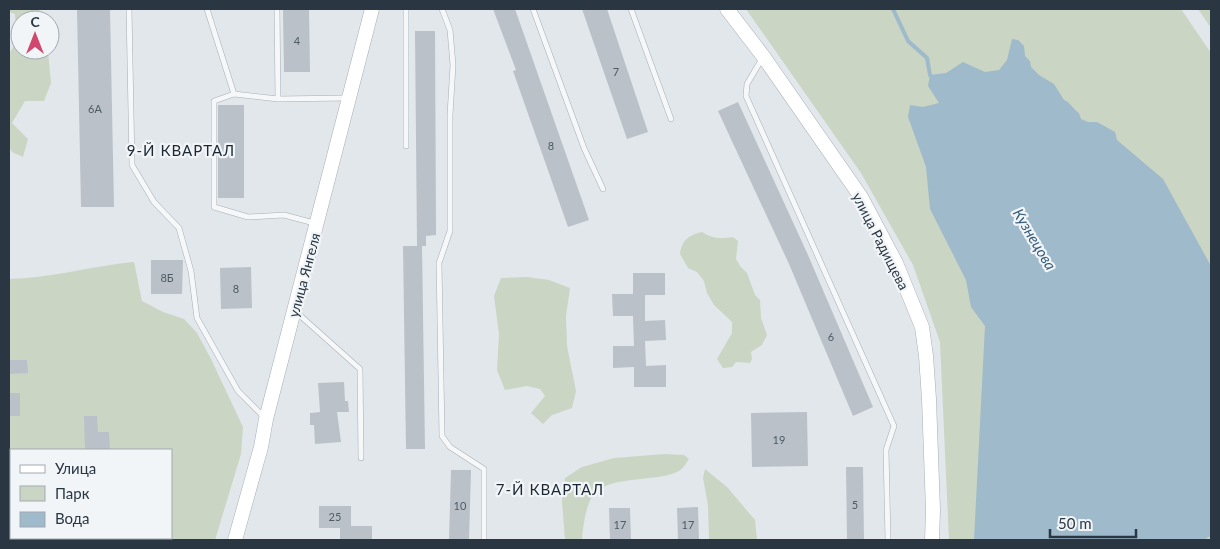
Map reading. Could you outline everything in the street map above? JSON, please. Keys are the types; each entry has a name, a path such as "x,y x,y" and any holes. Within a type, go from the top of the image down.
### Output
{"street":[{"name":"улица Радищева","path":"728,9 861,197 896,263 922,327 929,399 933,510 932,540"},
{"name":"улица Янгеля","path":"235,540 261,447 266,419 371,10"}],"lane":[{"path":"129,9 132,165 154,202 179,228 191,271 197,318 238,391 266,419"},
{"path":"207,9 234,94"},
{"path":"277,9 278,99"},
{"path":"406,9 406,146"},
{"path":"442,9 450,30 452,65 450,231 438,263 442,436 450,447 484,469 484,540"},
{"path":"533,9 584,148 603,189"},
{"path":"631,9 670,119"},
{"path":"763,56 747,84 746,96 894,426 886,450 888,540"},
{"path":"317,224 284,215 248,216 214,206 214,101 234,94 278,99 349,98"},
{"path":"294,311 360,369 361,458"}],"green space":[{"path":"9,9 39,10 10,10 9,12"},
{"path":"746,9 1181,9 1211,53 1211,540 949,540 940,342 913,265 861,173"},
{"path":"1198,9 1211,9 1211,28"},
{"path":"10,52 10,60 49,60 51,83 44,101 25,101 12,123 28,139 23,157 12,152 9,147"},
{"path":"702,232 717,238 733,237 738,241 736,259 747,273 755,295 760,300 761,318 767,335 762,345 751,352 752,359 750,363 736,362 732,367 723,368 717,359 732,333 732,322 714,305 707,293 704,281 697,272 688,268 680,254 687,238"},
{"path":"134,262 142,301 163,312 184,319 197,333 243,427 241,454 215,540 9,540 9,279"},
{"path":"527,277 549,280 570,288 566,316 567,346 576,391 572,408 552,415 543,424 531,413 545,396 540,389 527,386 505,390 497,370 499,334 494,296 501,278"},
{"path":"665,454 684,455 689,459 680,470 669,475 619,482 598,490 591,498 587,508 582,540 565,540 562,501 565,478 582,467 614,458"},
{"path":"705,469 727,487 755,520 757,540 709,540 708,505 703,478"}],"water":[{"path":"1012,39 1018,40 1024,46 1025,56 1030,61 1031,67 1039,75 1054,84 1064,100 1079,113 1081,119 1088,122 1097,122 1115,132 1117,140 1163,179 1211,266 1211,536 1203,540 974,540 985,326 971,307 966,280 930,209 926,167 908,117 910,105 923,107 939,103 928,86 930,75 946,73 963,62 985,72 999,70 1007,60"}],"building":[{"path":"77,9 110,9 114,207 81,207"},
{"path":"283,9 309,9 310,72 284,72"},
{"path":"493,9 515,9 589,220 568,227 513,71 516,70"},
{"path":"582,9 607,9 648,132 627,139"},
{"path":"415,31 435,31 436,235 426,236 426,246 417,246"},
{"path":"738,102 808,255 873,407 853,416 789,264 718,111"},
{"path":"218,105 244,105 244,198 218,198"},
{"path":"403,246 422,246 425,449 406,449"},
{"path":"151,260 183,260 182,294 151,294"},
{"path":"251,267 252,308 221,309 220,268"},
{"path":"633,273 665,273 665,295 645,295 645,321 665,320 666,340 645,341 646,366 666,365 666,387 634,387 634,367 613,368 613,346 634,346 633,316 613,316 612,294 633,294"},
{"path":"9,360 27,360 28,373 9,374"},
{"path":"344,382 345,401 348,401 349,412 337,412 341,442 315,444 314,425 310,425 310,413 320,412 318,383"},
{"path":"9,393 20,393 20,416 9,416"},
{"path":"807,412 808,466 752,467 751,413"},
{"path":"84,416 97,416 98,432 109,432 110,449 85,449"},
{"path":"846,467 863,467 864,540 847,540"},
{"path":"451,470 471,470 469,540 449,540"},
{"path":"319,506 351,506 351,526 372,526 372,540 340,540 340,528 319,528"},
{"path":"698,507 699,540 678,540 677,508"},
{"path":"609,508 630,508 631,540 610,540"}],"waterway":[{"name":"Кузнецова","path":"893,9 908,41 927,58 930,75 933,78"}],"district":[{"name":"9-Й КВАРТАЛ","path":"181,150"},
{"name":"7-Й КВАРТАЛ","path":"550,489"}]}
